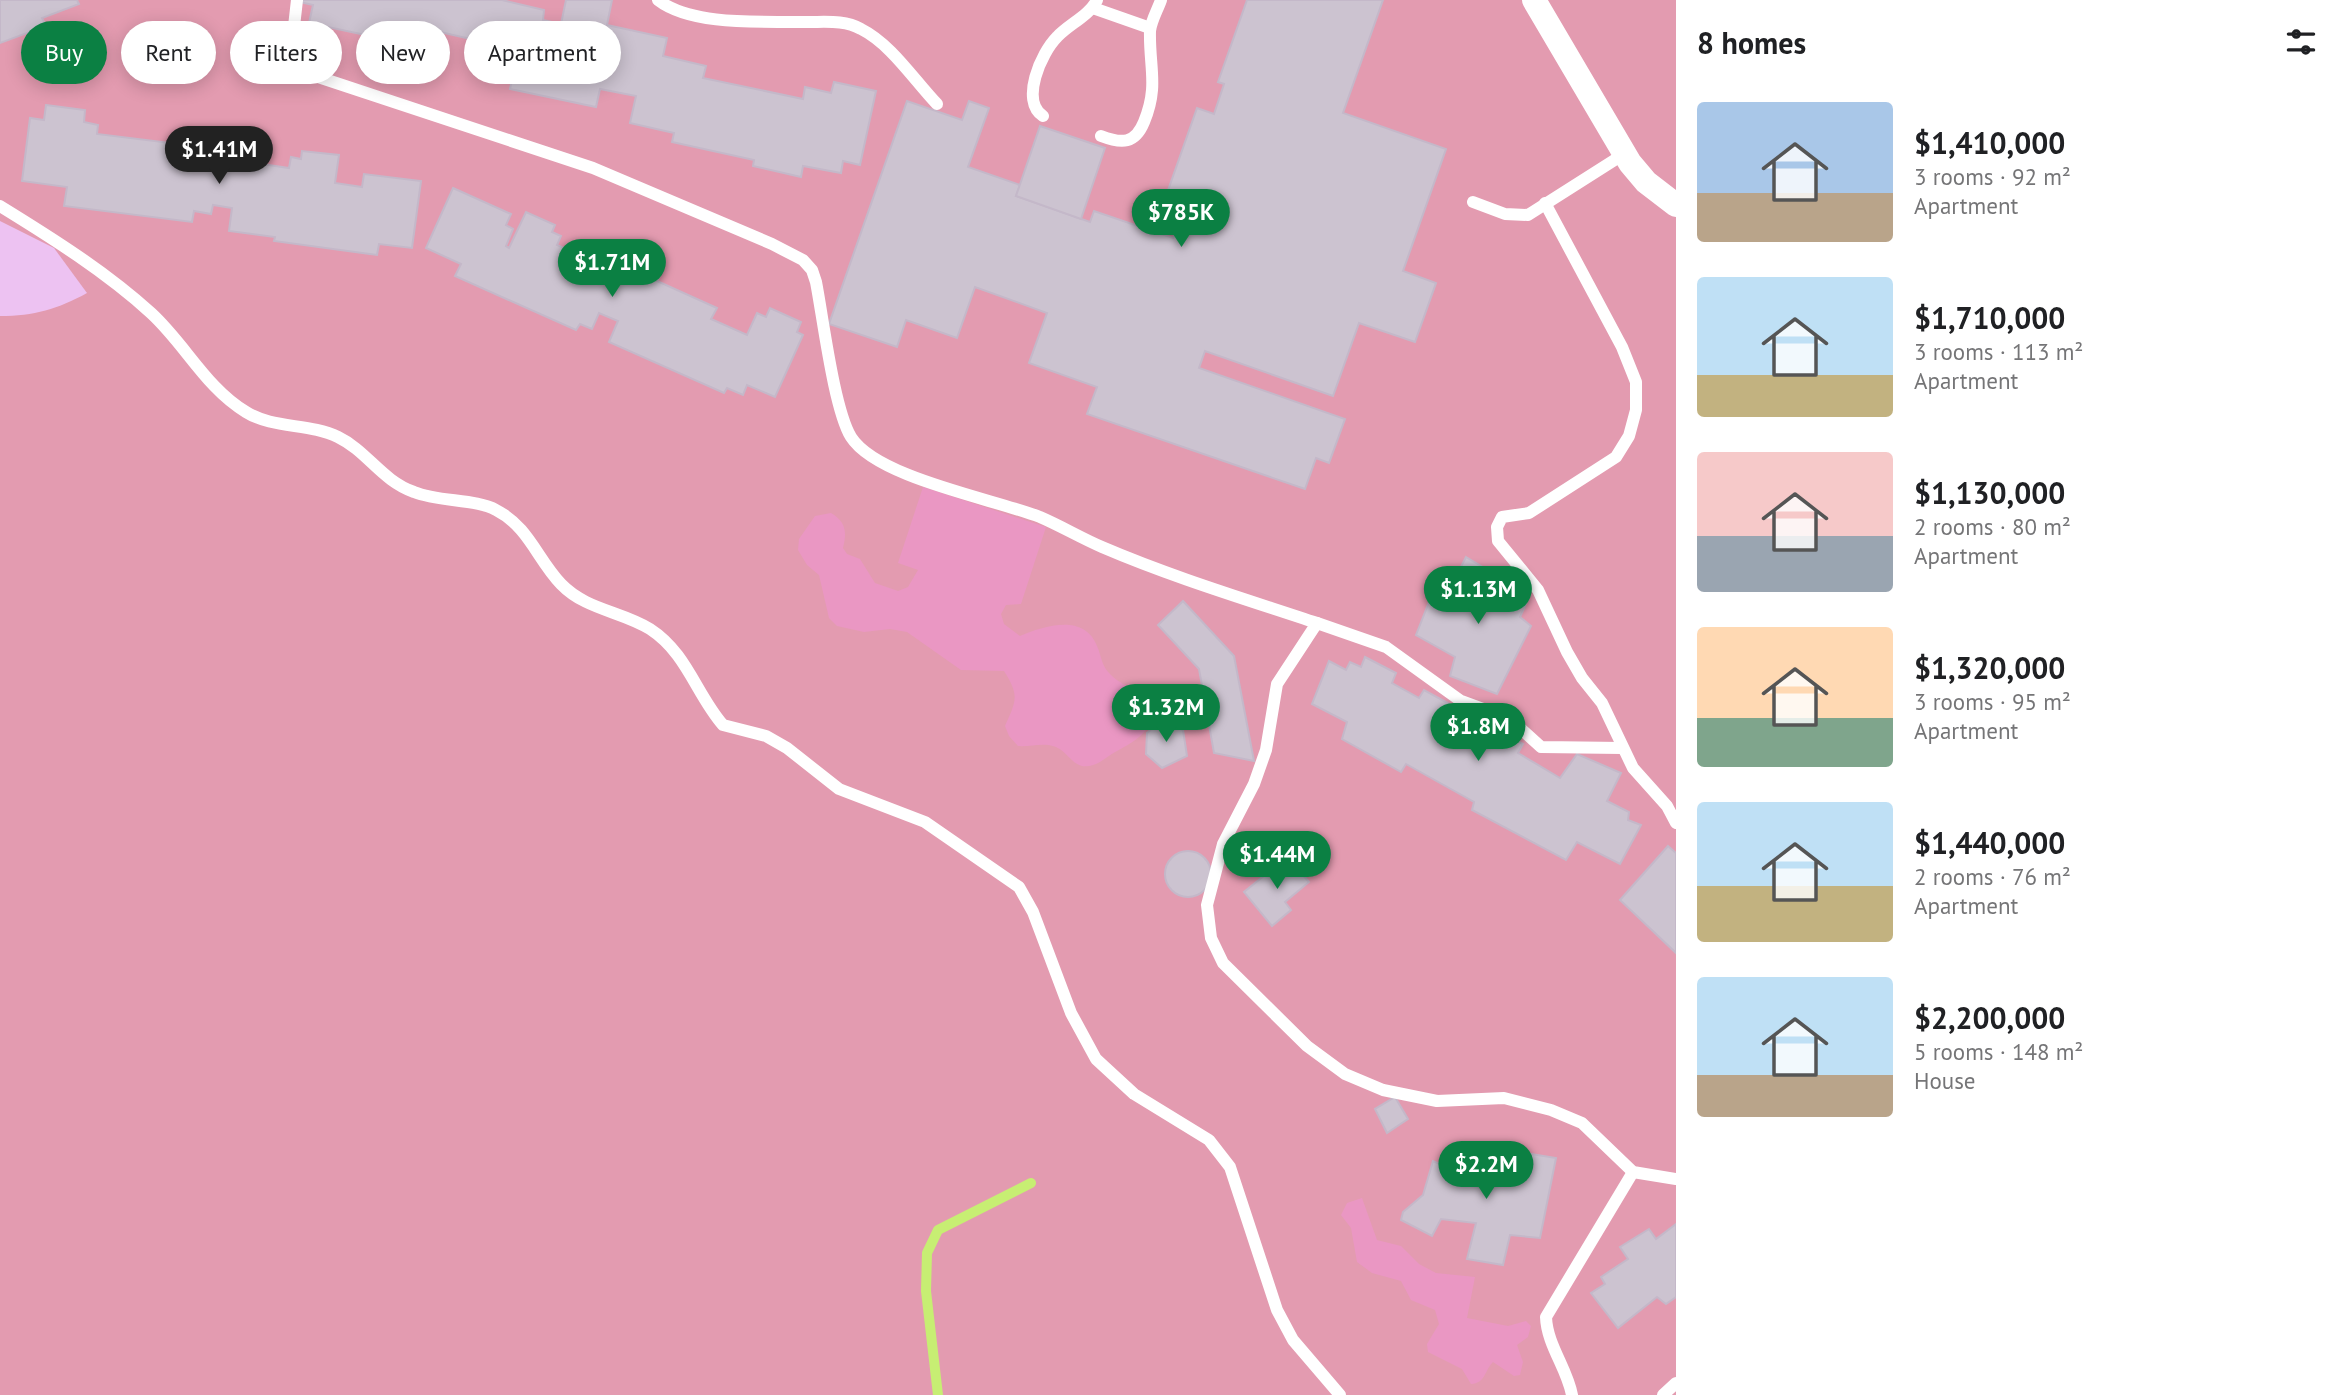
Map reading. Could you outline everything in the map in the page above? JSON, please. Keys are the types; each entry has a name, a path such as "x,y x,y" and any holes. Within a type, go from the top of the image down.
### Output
{"street":[{"path":"1534,0 1624,154 1646,182 1676,205"}],"lane":[{"path":"296,0 292,44 297,70 593,168 772,244 803,260 812,270 816,282 840,405 851,437 877,459 902,472 1040,517 1102,547 1189,581 1386,647 1461,701 1510,719 1541,747 1622,748"},
{"path":"658,0 679,13 746,21 843,22 860,28 877,38 937,104"},
{"path":"1101,136 1120,143 1132,140 1140,133 1153,100 1155,82 1150,28 1161,0"},
{"path":"1043,116 1036,112 1031,98 1044,58 1055,38 1095,4 1150,28"},
{"path":"1473,202 1505,214 1528,215 1624,154"},
{"path":"1545,202 1622,347 1636,382 1636,411 1629,436 1616,457 1529,513 1502,517 1497,527 1498,541 1538,590 1567,653 1602,703 1622,748 1676,823"},
{"path":"0,206 58,241 150,312 222,395 248,414 326,432 363,453 391,482 412,492 442,501 493,508 515,522 560,583 580,601 650,629 673,648 690,670 712,713 723,725 766,736 804,760 839,789 925,822 1019,887 1033,912 1071,1013 1096,1059 1134,1094 1209,1140 1230,1167 1278,1310 1293,1340 1340,1395"},
{"path":"1317,623 1277,684 1266,750 1254,784 1223,844 1208,905 1211,938 1223,964 1307,1046 1345,1074 1383,1090 1437,1101 1504,1098 1551,1110 1582,1123 1633,1171 1676,1179"},
{"path":"1572,1395 1569,1377 1546,1330 1546,1317 1633,1171"},
{"path":"1663,1395 1676,1383"}],"shaded area":[{"path":"0,0 1676,0 1676,1395 0,1395"},
{"path":"923,487 1046,527 1021,604 1006,605 1001,614 1004,624 1020,636 1051,626 1063,625 1083,629 1097,646 1108,672 1116,680 1145,697 1153,709 1149,724 1141,735 1101,762 1087,766 1078,765 1060,749 1051,746 1018,746 1005,726 1015,698 1004,671 961,670 907,632 890,629 864,632 837,626 829,618 819,575 807,565 798,550 799,539 815,516 831,513 836,516 844,528 843,548 847,554 860,559 875,583 898,591 908,587 918,570 898,563"},
{"path":"1362,1198 1377,1240 1401,1246 1419,1264 1436,1273 1475,1277 1467,1318 1508,1326 1526,1321 1531,1326 1528,1337 1517,1345 1523,1362 1520,1375 1514,1376 1493,1362 1480,1381 1471,1384 1462,1369 1428,1352 1427,1344 1439,1324 1435,1310 1411,1300 1401,1281 1372,1273 1357,1262 1351,1228 1341,1215 1347,1203"}],"sand":[{"path":"0,221 54,248 87,293 45,311 0,316"}],"building":[{"path":"0,0 77,0 79,4 42,18 44,21 21,21 21,35 0,43"},
{"path":"291,0 502,0 544,10 543,20 548,21 464,21 464,37 450,34 450,21 356,21 356,33 342,30 342,21 309,21 313,5"},
{"path":"566,0 612,0 608,21 562,21"},
{"path":"1247,0 1383,0 1343,113 1446,149 1403,271 1436,283 1415,342 1359,323 1333,396 1205,351 1199,368 1345,419 1329,463 1316,458 1305,489 1087,414 1097,387 1029,363 1047,313 975,287 957,338 906,320 897,347 829,324 907,101 962,120 969,101 989,108 968,167 1020,185 1016,196 1090,222 1094,211 1173,238 1184,206 1165,199 1197,108 1214,114 1224,84 1218,82"},
{"path":"621,28 667,38 663,56 706,66 703,78 803,99 805,87 831,93 834,82 876,91 860,165 843,161 841,173 803,166 801,177 753,166 754,160 672,142 674,133 630,123 636,96 600,89 596,107 510,89 511,84 621,84"},
{"path":"46,105 85,110 84,122 98,125 97,134 186,145 187,136 257,145 255,163 289,168 291,157 301,159 302,151 339,155 335,183 362,187 364,174 421,181 412,248 379,244 377,255 274,241 275,237 229,231 232,208 213,205 211,214 194,211 192,222 64,206 67,187 22,181 30,118 44,120"},
{"path":"1040,126 1105,148 1081,219 1016,196"},
{"path":"453,188 511,214 506,225 513,229 506,246 509,248 526,212 555,225 552,232 561,236 557,245 591,260 598,245 661,273 657,281 717,308 711,319 747,335 757,313 766,317 770,308 801,322 797,332 803,335 775,397 747,385 743,395 727,388 724,393 609,342 618,321 599,313 592,329 580,324 576,330 455,276 461,264 426,248"},
{"path":"1466,557 1530,595 1520,617 1531,626 1497,694 1450,676 1455,657 1416,635 1429,602 1441,606"},
{"path":"1183,601 1234,656 1254,761 1214,753 1199,669 1158,625"},
{"path":"1365,657 1396,673 1392,683 1419,698 1424,690 1523,744 1518,753 1560,778 1577,754 1621,773 1607,801 1629,812 1628,820 1641,825 1620,864 1577,842 1566,860 1472,810 1474,802 1406,764 1401,772 1342,739 1347,722 1312,704 1329,661 1346,670 1350,662 1361,667"},
{"path":"1163,719 1183,730 1187,756 1162,768 1146,754 1147,733"},
{"path":"1668,846 1676,853 1676,953 1620,900"},
{"path":"1188,851 1204,858 1211,874 1204,890 1188,897 1172,890 1165,874 1172,858"},
{"path":"1287,857 1309,882 1285,902 1291,910 1272,926 1244,892"},
{"path":"1395,1097 1408,1119 1387,1133 1375,1109"},
{"path":"1450,1148 1476,1156 1472,1179 1484,1180 1488,1159 1518,1165 1519,1152 1556,1158 1540,1238 1510,1235 1503,1265 1467,1259 1476,1223 1441,1219 1432,1236 1401,1220 1403,1212 1423,1195 1433,1161 1447,1167"},
{"path":"1676,1224 1676,1297 1666,1304 1657,1297 1618,1328 1591,1293 1605,1284 1601,1277 1628,1259 1620,1247 1649,1229 1656,1239"}],"waterway":[{"path":"938,1395 926,1291 927,1253 938,1230 1031,1183"}]}
